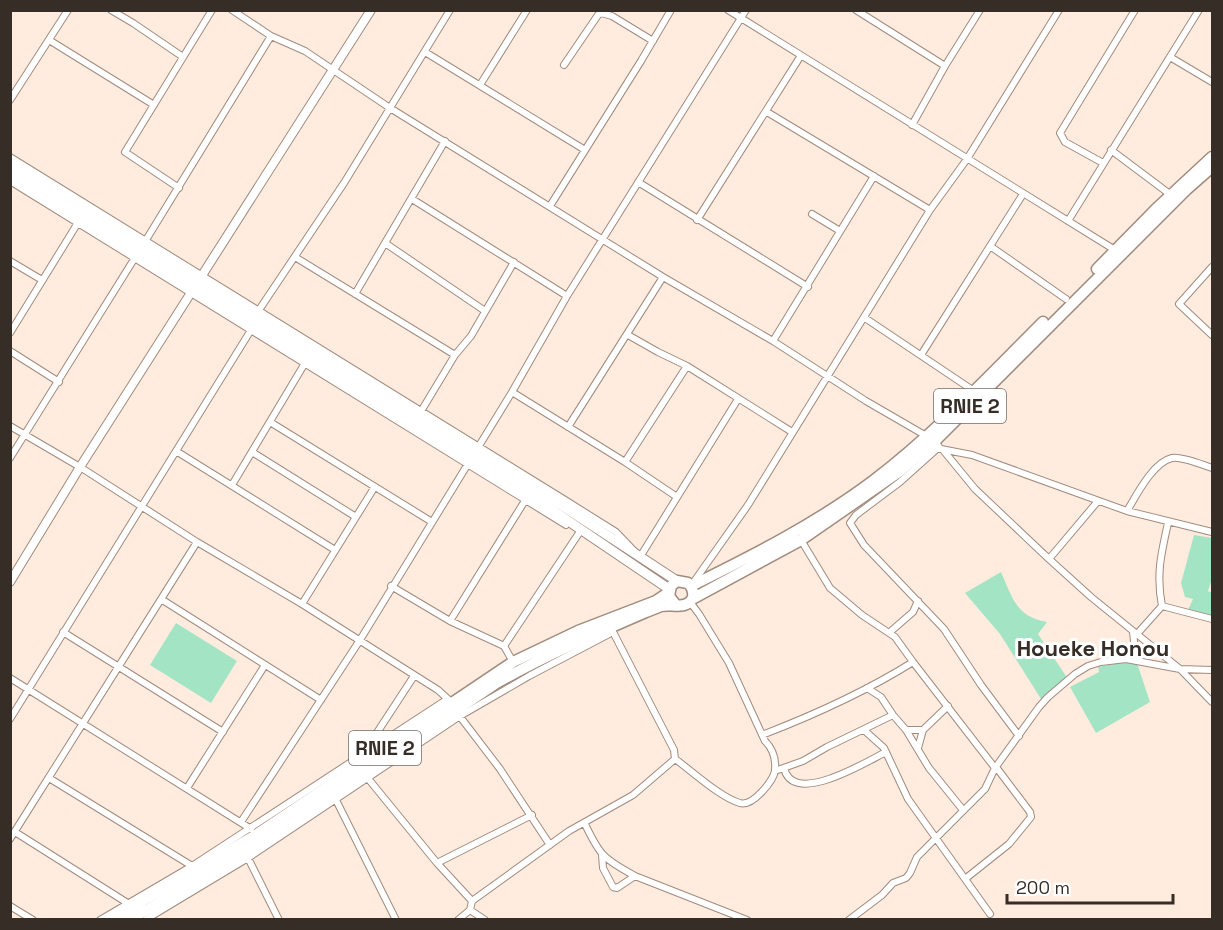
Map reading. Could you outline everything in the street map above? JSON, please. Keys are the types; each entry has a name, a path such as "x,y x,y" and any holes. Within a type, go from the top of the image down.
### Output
{"highway":[{"name":"RNIE 2","path":"691,586 746,559 821,516 873,481 936,444 974,391 1212,157"},
{"name":"RNIE 2","path":"110,920 130,904 520,669 561,648 659,607 675,604 680,606 691,601 801,540 936,444 1187,189 1212,167"},
{"path":"675,604 670,599 671,588 685,581 693,590 691,601"},
{"name":"RNIE 2","path":"127,920 149,916 367,776 513,662 578,631 656,600 671,588"}],"main road":[{"path":"10,164 197,284 472,454"},
{"path":"10,174 136,255 197,284 420,413 530,495 637,561 671,588"}],"street":[{"path":"10,100 68,10"},
{"path":"111,10 183,57"},
{"path":"179,188 125,152 212,10"},
{"path":"232,10 272,36 305,51 390,108 663,277 773,341 828,378 936,444 1127,511 1212,532"},
{"path":"259,310 344,183 450,10"},
{"path":"480,85 527,10"},
{"path":"550,206 671,10"},
{"path":"728,10 800,57 1115,250"},
{"path":"241,822 360,640 512,392 567,296 746,10"},
{"path":"856,10 945,66"},
{"path":"691,586 748,505 930,210 967,159 1059,10"},
{"path":"1103,163 1065,142 1060,133 1136,10"},
{"path":"1068,221 1199,10"},
{"path":"912,125 978,11"},
{"path":"10,582 80,467 334,70 367,12"},
{"path":"564,65 597,15 601,13 612,16 653,40"},
{"path":"146,240 272,36"},
{"path":"49,40 154,105"},
{"path":"425,52 585,150"},
{"path":"698,220 800,57"},
{"path":"1170,57 1212,82"},
{"path":"767,112 800,134 930,210"},
{"path":"355,294 445,141"},
{"path":"1111,150 1171,195"},
{"path":"10,157 146,240 251,330 305,363 616,532 637,561"},
{"path":"773,341 874,176"},
{"path":"10,181 80,220 10,333"},
{"path":"638,183 808,287"},
{"path":"921,356 1023,194"},
{"path":"412,199 567,296"},
{"path":"812,214 840,231"},
{"path":"385,243 486,310"},
{"path":"990,246 1066,299"},
{"path":"10,458 136,255"},
{"path":"295,256 455,355"},
{"path":"10,261 42,280"},
{"path":"197,284 259,310 420,413 455,355 471,336 514,262"},
{"path":"1212,267 1179,304 1212,335"},
{"path":"568,427 663,277"},
{"path":"865,318 974,391"},
{"path":"10,719 251,330"},
{"path":"628,335 687,366 792,432"},
{"path":"10,351 59,382"},
{"path":"232,485 305,363"},
{"path":"625,462 687,366"},
{"path":"512,392 677,497"},
{"path":"637,561 738,399"},
{"path":"270,422 432,522"},
{"path":"10,426 302,604 441,692 532,816 550,845"},
{"path":"936,444 975,489 1049,559 1180,669 1212,702"},
{"path":"936,444 900,482 856,515 850,523 864,545 950,637 981,685 1019,736"},
{"path":"176,451 335,550"},
{"path":"252,452 356,517"},
{"path":"472,454 526,499 611,555 637,561"},
{"path":"1127,511 1153,471 1168,459 1176,458 1212,466"},
{"path":"302,604 374,488"},
{"path":"450,621 526,499"},
{"path":"1049,559 1098,501"},
{"path":"1162,606 1158,586 1158,564 1168,522"},
{"path":"504,646 579,533"},
{"path":"801,540 830,588 862,615 890,632 1030,812 1030,817 1009,844 965,879"},
{"path":"10,839 197,542"},
{"path":"391,586 450,621 504,646 513,662"},
{"path":"161,599 321,700"},
{"path":"613,628 674,750 675,759 715,789 741,804 746,804 758,796 769,783 775,771 773,751 762,735 729,663 691,601"},
{"path":"890,632 913,612 918,601"},
{"path":"1162,606 1212,619"},
{"path":"1136,660 1135,633 1162,606"},
{"path":"63,632 223,732"},
{"path":"849,920 893,883 906,878 917,857 985,789 996,768 1048,697 1075,674 1088,666 1113,659 1136,660 1180,669 1212,670"},
{"path":"762,735 806,718 885,680 912,662"},
{"path":"188,788 265,665"},
{"path":"363,755 414,676"},
{"path":"10,678 188,788 241,822 252,832"},
{"path":"879,694 885,680"},
{"path":"867,688 879,694 906,730 929,768 963,810"},
{"path":"918,748 923,730 948,706"},
{"path":"100,920 252,832 363,755 454,708"},
{"path":"775,771 893,715"},
{"path":"864,730 878,741 886,752 908,799 990,914"},
{"path":"906,730 923,730"},
{"path":"784,768 791,780 804,785 812,785 886,752"},
{"path":"458,920 470,910 472,902 569,831 585,824 645,787 675,759"},
{"path":"279,920 246,855 336,800 367,776 437,863 472,902"},
{"path":"49,778 192,866"},
{"path":"336,800 396,920"},
{"path":"437,863 532,816"},
{"path":"585,824 602,855 603,868 613,887 616,888 634,876"},
{"path":"15,832 130,904"},
{"path":"602,855 634,876 747,920"},
{"path":"10,906 33,920"},
{"path":"470,910 485,920"}],"green space":[{"path":"1194,535 1212,538 1212,579 1208,591 1212,593 1212,616 1188,610 1193,599 1185,597 1181,583"},
{"path":"1001,572 1022,611 1047,622 1038,634 1068,679 1041,699 1000,634 965,593"},
{"path":"176,623 237,661 211,703 150,665"},
{"path":"1136,660 1150,702 1096,733 1070,687 1099,672 1098,667"}],"district":[{"name":"Houeke Honou","path":"1093,648"}]}
